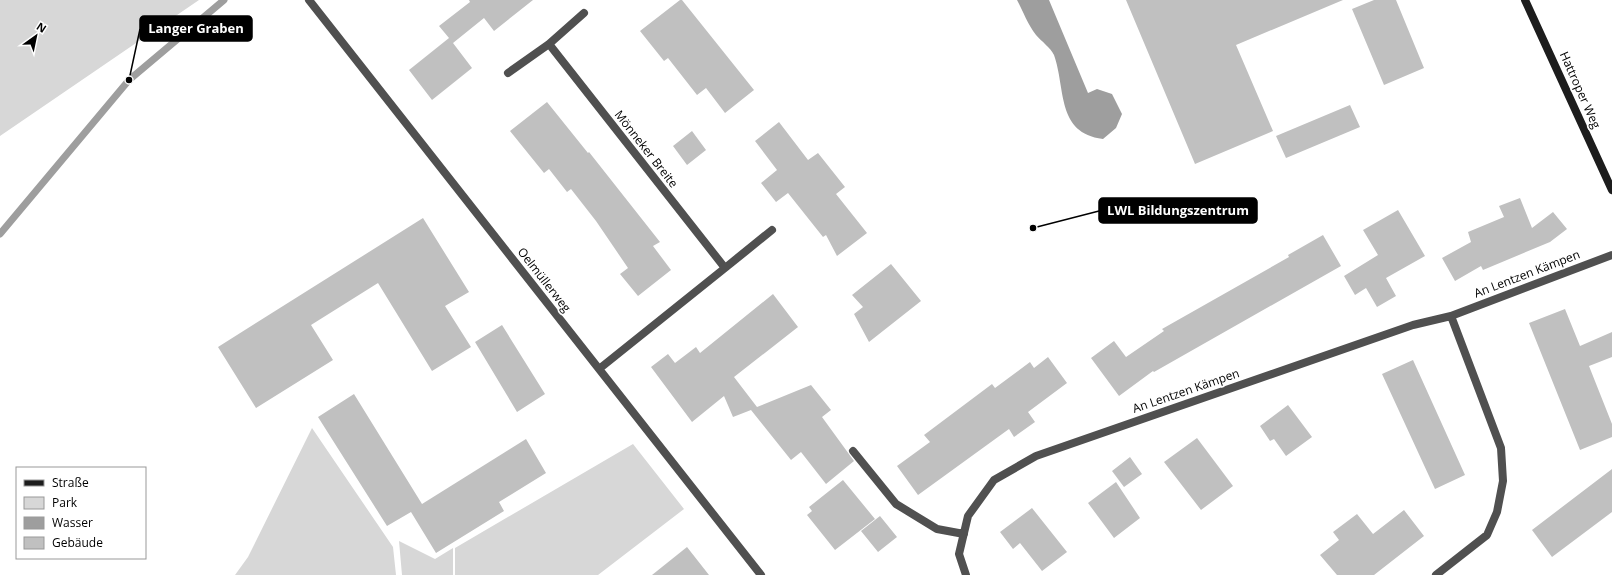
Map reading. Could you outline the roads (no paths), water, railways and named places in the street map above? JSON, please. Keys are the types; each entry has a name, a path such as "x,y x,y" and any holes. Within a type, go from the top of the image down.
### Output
{"main road":[{"name":"Hattroper Weg","path":"1525,0 1612,190"}],"street":[{"name":"Oelmüllerweg","path":"309,0 761,575"},
{"path":"508,73 549,44 584,13"},
{"name":"Mönneker Breite","path":"549,44 725,268"},
{"path":"599,370 772,230"},
{"name":"An Lentzen Kämpen","path":"966,575 959,554 968,516 994,480 1036,456 1413,325 1451,316 1612,255"},
{"path":"1436,575 1487,535 1497,512 1503,481 1501,448 1451,316"},
{"path":"852,451 896,504 937,529 964,534"}],"water":[{"path":"1017,0 1049,0 1088,93 1097,89 1112,94 1122,114 1116,128 1103,139 1088,135 1077,128 1070,119 1065,108 1058,68 1054,55 1033,31"}],"waterway":[{"path":"0,234 129,80 224,0"}],"place":[{"name":"Langer Graben","path":"129,80"},
{"name":"LWL Bildungszentrum","path":"1033,228"}]}
